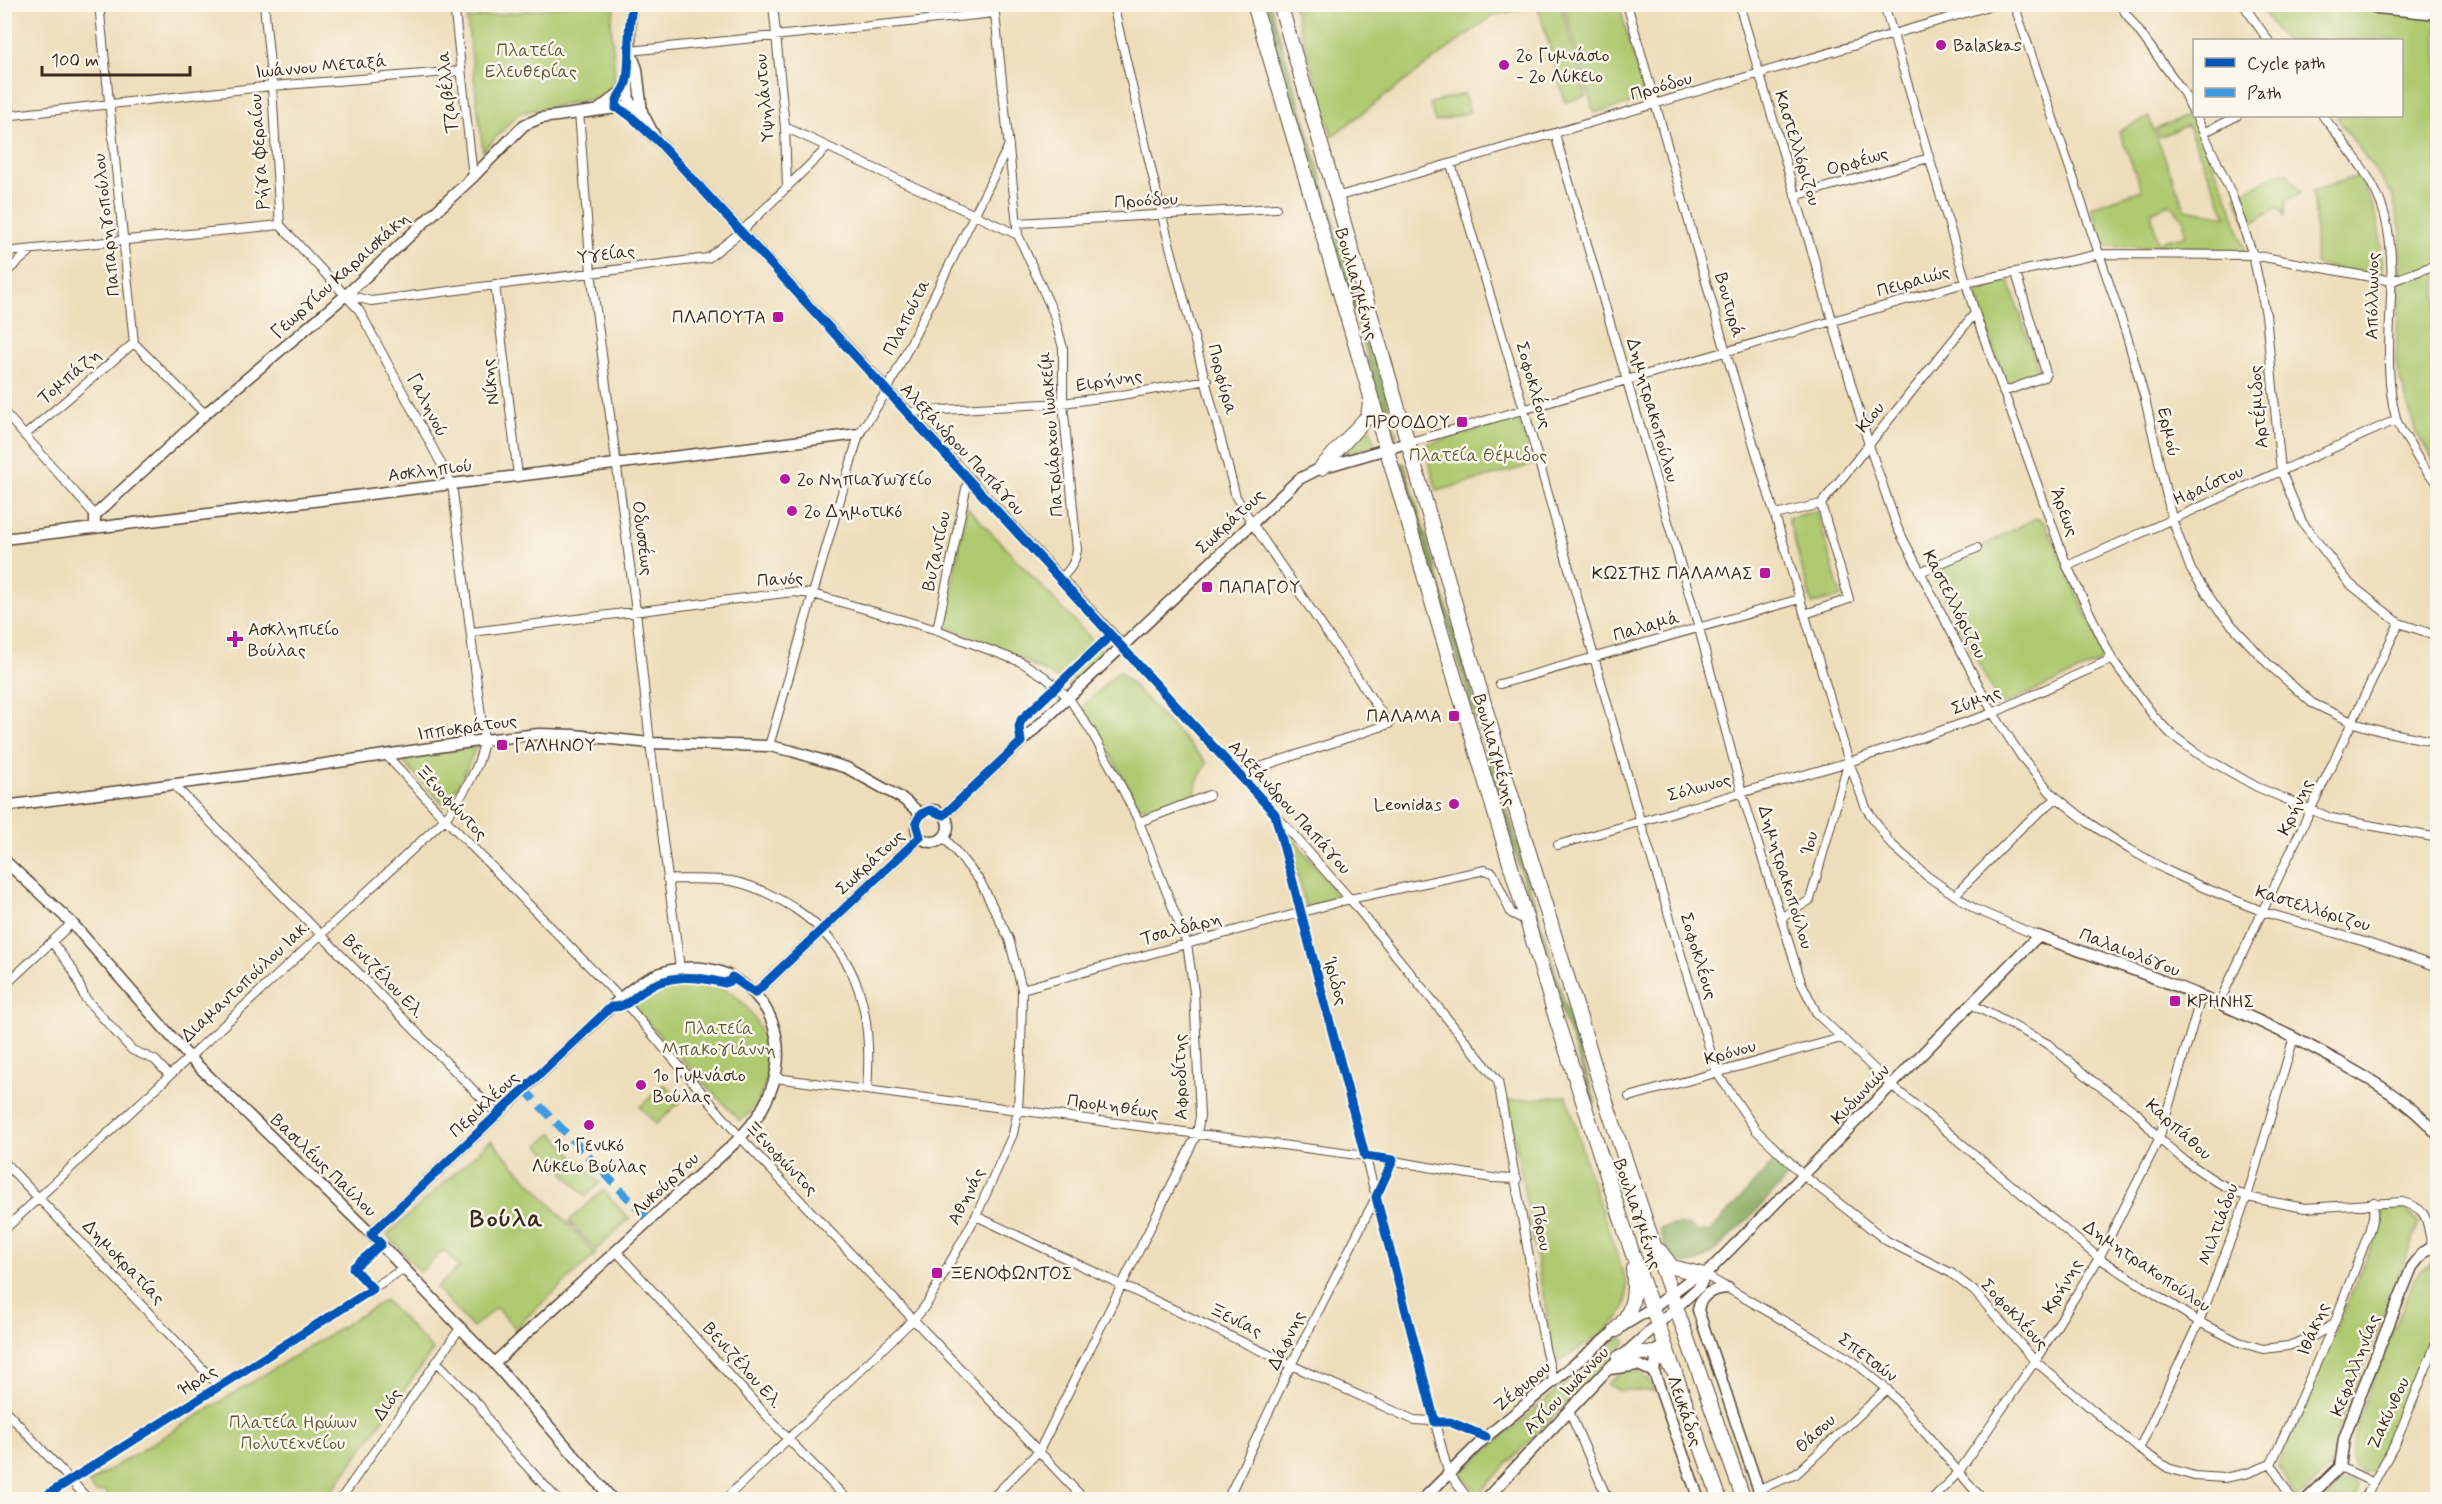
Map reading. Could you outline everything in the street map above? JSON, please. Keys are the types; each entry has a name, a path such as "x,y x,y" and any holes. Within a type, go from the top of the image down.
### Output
{"main road":[{"name":"Βουλιαγμένης","path":"1254,4 1580,1095 1631,1250 1720,1500"},
{"name":"Βουλιαγμένης","path":"1280,4 1407,443 1601,1087 1673,1302 1744,1500"},
{"path":"1321,468 1368,416 1371,393"},
{"path":"1648,1228 1664,1259 1672,1267 1705,1275"},
{"path":"1616,1330 1629,1312 1634,1295 1631,1250"},
{"path":"1619,1358 1638,1352 1657,1354 1670,1365 1680,1386"}],"street":[{"name":"Παπαρηγοπούλου","path":"99,4 134,343"},
{"name":"Ρήγα Φεραίου","path":"264,4 272,86 280,225"},
{"path":"454,7 491,4"},
{"path":"633,4 629,21 628,78 635,106"},
{"name":"Υψηλάντου","path":"773,4 785,128 787,188"},
{"name":"Πορφύρα","path":"1113,4 1162,216 1236,497 1389,724 1239,774"},
{"name":"Βουτυρά","path":"1627,4 1726,352 1849,762"},
{"name":"Καστελλόριζου","path":"1739,4 1869,445 1897,527 1993,713 2021,756 2057,798 2129,849 2200,886 2264,912 2365,942 2438,967"},
{"name":"Άρεως","path":"1884,4 1975,313 2067,566 2112,659 2153,715 2171,734 2195,752 2257,787 2331,818 2438,838"},
{"name":"Προόδου","path":"1336,197 1996,4"},
{"name":"Ερμού","path":"2014,4 2100,254 2145,399 2172,519 2191,570 2219,611 2268,664 2312,703 2354,723 2381,731 2438,742"},
{"name":"Αρτέμιδος","path":"2120,4 2182,90 2193,110"},
{"path":"2243,4 2267,39"},
{"path":"2367,4 2377,8 2438,14"},
{"name":"Τζαβέλλα","path":"454,7 473,177"},
{"path":"630,51 776,36 994,9"},
{"name":"Πατριάρχου Ιωακείμ","path":"994,9 1018,235 1053,312 1063,348 1063,403 1077,550 1076,560 1071,569 1060,579"},
{"path":"630,51 637,69 635,106"},
{"name":"Ιωάννου Μεταξά","path":"4,116 111,106 272,86 461,71"},
{"path":"598,110 622,91 628,78"},
{"name":"Γεωργίου Καραισκάκη","path":"95,515 205,414 346,295 473,177 524,125 541,118 635,106"},
{"name":"Αλεξάνδρου Παπάγου","path":"635,106 641,128 657,140 1275,814 1350,899 1498,1081"},
{"name":"Οδυσσέως","path":"579,112 591,272 680,968"},
{"name":"Αρτέμιδος","path":"2197,117 2231,193 2253,255 2266,315 2281,471 2302,522 2350,584 2399,623 2438,636"},
{"path":"2205,132 2235,117"},
{"name":"Απόλλωνος","path":"2324,117 2378,195 2385,216 2389,235 2392,281 2388,365 2396,420 2425,472 2438,483"},
{"path":"785,128 1018,235"},
{"name":"Δημητρακοπούλου","path":"1555,134 1699,628 1742,793 1801,982 1817,1014 1891,1085 2098,1258 2199,1322 2239,1342 2263,1348 2288,1346 2310,1338 2334,1324"},
{"name":"Πλαπούτα","path":"769,746 859,434 887,391 976,216 1009,145"},
{"name":"Υγείας","path":"346,295 371,301 708,258 741,232 828,147"},
{"name":"Ορφέως","path":"1795,196 1929,158"},
{"name":"Σοφοκλέους","path":"1451,164 1524,409 1640,820 1717,1073 1756,1130 1803,1175 1887,1241 1951,1274 1974,1291 2035,1361 2139,1449 2168,1468 2194,1476 2224,1478 2248,1473 2271,1464"},
{"name":"Προόδου","path":"1018,223 1162,216 1276,207"},
{"path":"4,252 280,225"},
{"name":"Γαληνού","path":"280,225 359,310 452,484 484,740"},
{"path":"4,274 33,249"},
{"name":"Πειραιώς","path":"1407,443 1627,378 1965,283 2100,254 2253,255 2392,281"},
{"path":"2392,281 2438,264"},
{"path":"2003,392 2044,377 2046,373 2016,273"},
{"name":"Νίκης","path":"495,284 518,476"},
{"name":"Κίου","path":"1821,504 1975,313"},
{"path":"134,343 205,414"},
{"name":"Τομπάζη","path":"25,435 134,343"},
{"name":"Ειρήνης","path":"907,412 1063,403 1207,380"},
{"path":"4,412 95,515 95,528"},
{"name":"Ηφαίστου","path":"2067,566 2396,420"},
{"name":"Ασκληπιού","path":"4,539 859,434"},
{"name":"Σωκράτους","path":"920,837 916,823 921,814 930,810 944,815 1299,479 1321,468 1407,443"},
{"name":"Βυζαντίου","path":"937,630 968,479"},
{"path":"1775,515 1821,504 1849,600 1805,614"},
{"path":"1920,572 1977,548"},
{"name":"Πανός","path":"472,632 793,592 813,594 937,630 1022,662 1046,677 1068,697"},
{"name":"Παλαμά","path":"1500,684 1800,599"},
{"name":"Κρήνης","path":"2219,1003 2354,723 2399,623"},
{"name":"Σύμης","path":"1849,762 1993,713 2112,659"},
{"name":"Αφροδίτης","path":"990,1500 1039,1451 1197,1134 1200,1116 1194,992 1186,944 1138,822 1118,778 1068,697"},
{"name":"Ιπποκράτους","path":"4,806 387,756 526,734 556,734 650,743 769,746 823,759 847,768 903,799 921,814"},
{"name":"Διαμαντοπούλου Ιακ.","path":"4,1230 445,819 461,798 482,752 484,740"},
{"name":"Ξενοφώντος","path":"387,756 445,819 621,998 740,1137 1085,1500"},
{"name":"Σόλωνος","path":"1558,845 1849,762"},
{"name":"Παλαιολόγου","path":"1849,762 1866,808 1890,843 1927,876 1975,909 2038,936 2219,1003 2294,1037 2383,1086 2438,1135"},
{"name":"Ίου","path":"1781,918 1810,900 1849,762"},
{"name":"Βενιζέλου Ελ.","path":"172,783 497,1114"},
{"path":"1138,822 1209,795"},
{"path":"1955,895 2023,826 2057,798"},
{"name":"Ίριδος","path":"1275,814 1448,1472 1469,1500"},
{"path":"944,815 949,826 944,837"},
{"name":"Σωκράτους","path":"920,837 932,842 944,837"},
{"name":"Σωκράτους","path":"756,993 920,837"},
{"name":"Αθηνάς","path":"724,1500 914,1319 928,1302 976,1216 1006,1153 1018,1110 1022,989 1009,939 991,901 966,861 944,837"},
{"name":"Βασιλέως Παύλου","path":"4,860 72,923 189,1057 371,1234 494,1363 613,1500"},
{"path":"1350,899 1485,870 1493,873 1511,913 1527,921"},
{"path":"667,879 731,881 763,890 799,911 823,930 847,959 858,986 869,1044 867,1090"},
{"name":"Τσαλδάρη","path":"1022,989 1350,899"},
{"path":"4,986 72,923"},
{"name":"Κυδωνιών","path":"1652,1308 1673,1302 1691,1279 1705,1275 2038,936"},
{"path":"52,942 73,970 85,998 132,1050 155,1060 169,1075"},
{"name":"Περικλέους","path":"371,1234 635,986 653,976 680,968 715,971 740,981 756,993"},
{"name":"Λυκούργου","path":"494,1363 740,1137 761,1111 776,1078 777,1052 774,1031 763,1001 756,993"},
{"name":"Κρήνης","path":"1930,1500 1958,1473 2035,1361 2098,1258 2159,1139 2201,997"},
{"name":"Καρπάθου","path":"1971,1004 2048,1044 2094,1082 2137,1113 2159,1139 2215,1182 2247,1197 2305,1208 2374,1202 2402,1202 2418,1206 2424,1215 2435,1245"},
{"name":"Μιλτιάδου","path":"2139,1449 2199,1322 2247,1197 2294,1037"},
{"name":"Κρόνου","path":"1629,1097 1841,1038"},
{"name":"Προμηθέως","path":"776,1078 1365,1156 1492,1178 1517,1179"},
{"name":"Πόρου","path":"1498,1081 1545,1348 1553,1380"},
{"name":"Δημοκρατίας","path":"4,1162 219,1386"},
{"name":"Δάφνης","path":"1227,1500 1291,1365 1376,1197"},
{"name":"Ιθάκης","path":"2271,1464 2334,1324 2369,1232 2374,1202"},
{"name":"Ξενίας","path":"976,1216 1124,1284 1291,1365 1414,1420 1450,1422 1486,1437"},
{"name":"Κεφαλληνίας","path":"2340,1467 2344,1439 2358,1400 2412,1267 2423,1253 2435,1245"},
{"name":"Βενιζέλου Ελ.","path":"617,1252 789,1440 848,1500"},
{"name":"Ήρας","path":"39,1500 404,1269"},
{"name":"Σπετσών","path":"1705,1275 1853,1361 1887,1389 1983,1500"},
{"path":"1728,1288 1710,1292 1699,1301 1698,1311 1761,1495"},
{"name":"Αγίου Ιωάννου","path":"1485,1500 1619,1358 1659,1328 1673,1302"},
{"name":"Ζέφυρου","path":"1422,1500 1486,1437 1553,1380 1616,1330 1652,1308"},
{"name":"Διός","path":"340,1500 460,1328"},
{"name":"Λευκάδος","path":"1659,1328 1654,1372 1699,1500"},
{"name":"Ζακύνθου","path":"2364,1500 2396,1442 2438,1338"},
{"path":"437,1362 480,1406 497,1434 558,1500"},
{"path":"1607,1370 1638,1365 1654,1372"},
{"name":"Θάσου","path":"1761,1495 1796,1474 1887,1389"},
{"path":"4,1409 72,1479 89,1500"},
{"path":"1569,1411 1608,1500"},
{"path":"2271,1464 2292,1500"},
{"path":"2306,1500 2340,1467 2372,1482"}],"green space":[{"path":"1293,4 1537,5 1492,16 1332,136"},
{"name":"Πλατεία Ελευθερίας","path":"571,5 616,5 611,21 615,82 602,97 519,113 483,151 467,19"},
{"path":"1264,5 1270,5 1276,24 1397,435 1394,439 1389,430"},
{"path":"1561,5 1586,96 1565,102 1538,6"},
{"path":"1564,5 1619,5 1646,100 1594,113"},
{"path":"2258,5 2437,5 2437,465 2416,433 2396,363 2401,230 2392,194 2337,117 2403,117 2403,39 2283,39"},
{"path":"1464,94 1470,112 1435,122 1430,103"},
{"path":"2191,114 2229,201 2245,251 2159,248 2105,246 2091,207 2142,190 2119,131 2149,117 2185,209 2227,216 2187,125 2160,137 2156,129","holes":["2169,204 2184,219 2185,236 2161,241 2159,248 2151,212"]},
{"path":"2281,172 2287,173 2301,193 2286,201 2284,215 2277,207 2247,226 2236,196"},
{"path":"2358,176 2371,201 2378,225 2383,278 2315,264 2315,209 2312,191"},
{"path":"2009,281 2040,375 2006,386 1976,292"},
{"name":"Πλατεία Θέμιδος","path":"1519,418 1532,465 1437,491 1424,445"},
{"path":"1369,424 1375,444 1346,454 1344,450"},
{"path":"1404,463 1596,1103 1594,1104 1563,1016 1400,464"},
{"path":"967,507 1104,653 1069,685 1005,650 944,626"},
{"path":"1817,511 1841,597 1812,604 1788,518"},
{"path":"2036,518 2045,522 2104,654 2100,662 2005,704 1999,703 1932,574 1935,570"},
{"path":"1119,671 1207,763 1197,782 1195,794 1152,810 1138,805 1110,754 1079,710"},
{"path":"476,747 461,781 445,806 405,764 406,758"},
{"path":"1292,836 1340,899 1306,907 1288,839"},
{"name":"Πλατεία Μπακογιάννη","path":"677,981 694,981 722,988 738,998 751,1013 760,1031 766,1050 767,1070 763,1090 754,1107 740,1121 631,1005 641,994"},
{"path":"664,1084 681,1101 656,1124 640,1107"},
{"path":"1567,1096 1588,1170 1627,1285 1627,1292 1624,1310 1611,1326 1561,1361 1555,1361 1508,1101"},
{"path":"553,1133 574,1157 561,1169 539,1145"},
{"path":"491,1140 596,1254 515,1328 496,1307 473,1328 436,1288 459,1267 444,1250 420,1272 387,1235"},
{"path":"1778,1157 1794,1170 1731,1236 1705,1258 1695,1263 1678,1262 1670,1256 1660,1229 1679,1224 1696,1231 1710,1232"},
{"path":"578,1159 600,1183 586,1196 563,1172"},
{"path":"603,1190 629,1219 596,1250 569,1221"},
{"path":"2382,1208 2405,1208 2419,1224 2343,1416 2329,1469 2296,1499 2278,1465 2382,1221"},
{"path":"2437,1261 2437,1322 2410,1396 2377,1469 2362,1472 2355,1468 2351,1460 2359,1414 2414,1280 2420,1270"},
{"name":"Πλατεία Ηρώων Πολυτεχνείου","path":"385,1300 433,1350 326,1499 112,1499 104,1491 96,1493 88,1483"},
{"path":"1621,1336 1626,1342 1478,1494 1459,1474"},
{"path":"1629,1371 1645,1376 1654,1391 1618,1390 1607,1384 1620,1373"},
{"path":"2344,1481 2352,1481 2358,1487 2356,1499 2323,1499"}],"marked path":[{"path":"524,1089 650,1221"}],"cycle path":[{"path":"633,4 627,79 617,99 616,108 622,110 657,140 1275,814 1365,1156 1393,1160 1376,1197 1435,1422 1450,1422 1486,1437"},
{"path":"39,1500 373,1289 353,1268 381,1244 371,1234 611,1007 625,1004 653,985 683,978 724,983 730,981 732,977 755,993 920,837 916,823 921,814 930,810 944,815 1021,742 1019,727 1021,720 1111,635"}],"place":[{"name":"Balaskas","path":"1941,45"},
{"name":"2ο Γυμνάσιο - 2ο Λύκειο","path":"1504,65"},
{"name":"ΠΛΑΠΟΥΤΑ","path":"778,317"},
{"name":"ΠΡΟΟΔΟΥ","path":"1462,422"},
{"name":"2ο Νηπιαγωγείο","path":"785,479"},
{"name":"2ο Δημοτικό","path":"792,511"},
{"name":"ΚΩΣΤΗΣ ΠΑΛΑΜΑΣ","path":"1765,573"},
{"name":"ΠΑΠΑΓΟΥ","path":"1207,587"},
{"name":"Ασκληπιείο Βούλας","path":"235,639"},
{"name":"ΠΑΛΑΜΑ","path":"1454,716"},
{"name":"ΓΑΛΗΝΟΥ","path":"502,745"},
{"name":"Leonidas","path":"1454,804"},
{"name":"ΚΡΗΝΗΣ","path":"2175,1001"},
{"name":"1ο Γυμνάσιο Βούλας","path":"641,1085"},
{"name":"1ο Γενικό Λύκειο Βούλας","path":"589,1125"},
{"name":"ΞΕΝΟΦΩΝΤΟΣ","path":"937,1273"}],"district":[{"name":"Βούλα","path":"507,1218"}]}
